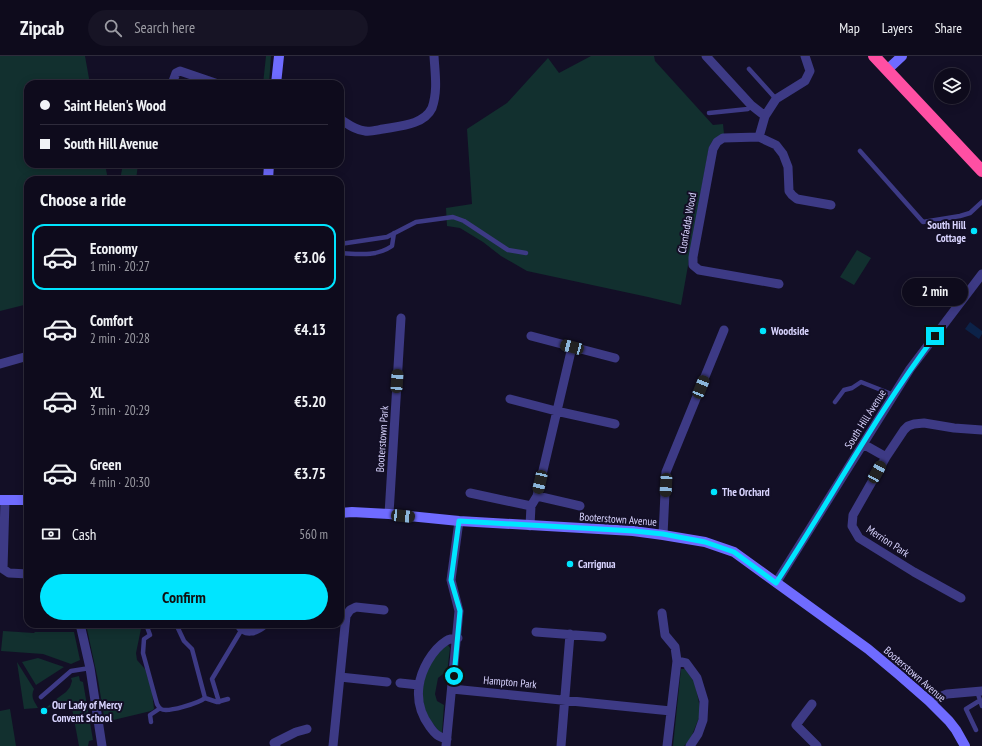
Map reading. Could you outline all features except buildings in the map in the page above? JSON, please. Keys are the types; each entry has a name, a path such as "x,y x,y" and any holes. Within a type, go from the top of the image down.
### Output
{"highway":[{"path":"874,56 981,168"}],"street":[{"path":"276,80 279,56"},
{"path":"344,122 352,127 366,132 412,124 424,118 431,109 435,93 436,82 434,56"},
{"path":"706,56 751,105 765,116"},
{"path":"887,70 902,56"},
{"path":"759,137 765,116 776,99 805,81 810,71 804,57"},
{"path":"173,80 176,73 180,71 206,80"},
{"name":"Clonfadda Wood","path":"779,284 699,270 693,265 693,257 713,148 717,142 723,138 759,137 776,144 783,154 788,167 790,191 792,195 797,199 831,205"},
{"name":"South Hill Avenue","path":"776,583 820,515 910,369 982,274"},
{"name":"Booterstown Park","path":"389,514 401,318"},
{"path":"663,534 666,472 724,330"},
{"path":"531,336 615,358"},
{"path":"530,526 531,506 537,496 572,347"},
{"path":"0,364 24,357"},
{"path":"510,399 616,424"},
{"name":"Merrion Park","path":"961,598 914,572 859,538 852,526 853,515 886,457 908,426 914,424 935,424 954,428 982,430"},
{"path":"863,444 886,457"},
{"path":"470,493 531,506"},
{"path":"537,496 580,506"},
{"path":"24,500 2,500 3,569 9,573 24,574"},
{"name":"Booterstown Avenue","path":"344,513 389,514 530,526 634,531 663,534 705,542 734,552 868,649 929,701 949,721 956,730 964,746"},
{"path":"458,638 446,640 434,652 424,667 419,685 420,704 425,720 436,736 446,743 458,638 460,611 451,580 459,521"},
{"path":"332,746 346,616 350,610 356,607 384,610"},
{"path":"662,613 665,636 675,647 677,661 667,746"},
{"path":"81,628 90,668 102,746"},
{"path":"242,628 249,632 260,628"},
{"path":"536,632 602,637"},
{"path":"561,746 570,634"},
{"path":"677,661 686,664 697,678 704,701 703,720 698,734 690,746"},
{"path":"340,677 387,682"},
{"path":"400,684 419,685"},
{"name":"Hampton Park","path":"452,689 671,711"},
{"path":"929,701 947,694 979,691"},
{"path":"812,704 796,725 814,745"},
{"path":"272,745 296,732 307,729"}],"lane":[{"path":"749,69 776,99"},
{"path":"709,113 748,108 751,105"},
{"path":"860,151 923,222 970,213 982,202"},
{"path":"344,243 387,237 416,222 453,217 464,221 508,250 526,253"},
{"path":"344,253 361,255 375,254 386,250 392,246 394,233"},
{"path":"835,402 844,390 852,388 861,382 894,395"},
{"path":"147,628 150,635 144,639 143,652 159,709"},
{"path":"178,628 184,641 192,649 205,698"},
{"path":"219,702 212,679 239,628"},
{"path":"42,697 71,671 90,668"},
{"path":"979,691 979,700 982,706"},
{"path":"151,722 150,715 159,709 172,710 201,702 205,698"},
{"path":"205,698 217,702 228,699"},
{"path":"976,730 966,709 979,700"}],"green space":[{"path":"0,56 85,56 89,80 24,80 24,168 106,168 107,176 24,176 24,305 0,311"},
{"path":"266,56 271,56 269,80 263,80"},
{"path":"591,56 654,56 655,61 713,125 723,124 724,134 713,140 709,147 681,305 527,271 501,256 483,242 460,228 447,226 446,208 472,204 467,129 507,103 548,58 559,73"},
{"path":"122,168 138,168 136,176 121,176"},
{"path":"857,250 871,258 854,285 840,277"},
{"path":"141,628 136,653 137,660 145,669 152,691 154,709 105,722 87,629"},
{"path":"3,631 34,633 74,632 80,660 71,664 43,654 1,651"},
{"path":"448,645 450,648 447,673 438,678 435,694 437,701 444,705 442,733 440,733 430,720 423,703 423,687 424,679 431,663 435,657"},
{"path":"38,658 64,667 36,685 22,662"},
{"path":"17,662 34,689 34,702 38,708 24,709"},
{"path":"681,669 685,669 695,683 701,713 690,740 684,746 673,746"},
{"path":"79,676 80,681 83,682 93,740 89,741 88,746 79,746 71,703 46,708 66,692 70,687 72,681 71,678"},
{"path":"10,709 16,746 0,746 0,711"}],"water":[{"path":"970,322 982,331 979,339 965,329"}],"place":[{"name":"South Hill Cottage","path":"974,231"},
{"name":"Woodside","path":"763,331"},
{"name":"The Orchard","path":"714,492"},
{"name":"Carrignua","path":"570,564"},
{"name":"Our Lady of Mercy Convent School","path":"44,711"}],"route":[{"path":"454,676 460,611 451,580 459,521 634,531 663,534 705,542 734,552 776,583 820,515 910,369 935,336"}]}
